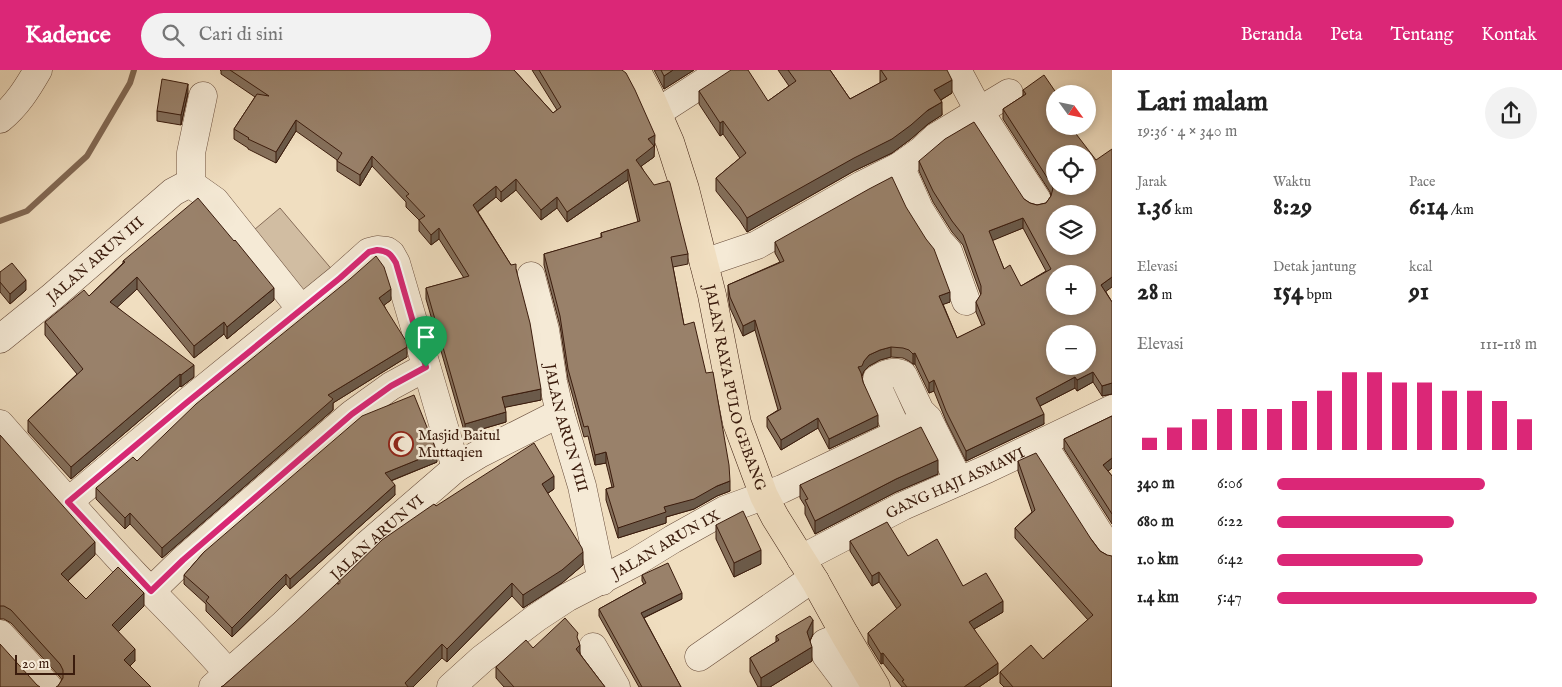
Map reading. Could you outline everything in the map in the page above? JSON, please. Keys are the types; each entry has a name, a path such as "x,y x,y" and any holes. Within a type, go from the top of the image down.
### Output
{"main road":[{"name":"JALAN RAYA PULO GEBANG","path":"636,70 658,112 685,189 712,295 737,423 764,496 876,687"}],"street":[{"path":"0,119 11,110 38,70"},
{"path":"658,112 723,70"},
{"path":"957,70 979,111 1036,200"},
{"path":"704,262 757,244 862,185 900,166 936,137 1009,93"},
{"path":"203,96 191,152 191,184 215,201 302,309"},
{"path":"900,166 919,208 939,241 948,251 966,301"},
{"name":"JALAN ARUN III","path":"0,339 174,192 191,184"},
{"path":"68,502 369,252 377,250 387,251 396,263 456,468"},
{"name":"JALAN ARUN VIII","path":"531,276 545,330 553,382 582,486 602,581"},
{"path":"151,591 183,560 352,414 391,386 426,367"},
{"path":"898,432 877,386 877,379 885,374 898,372 903,375 920,411 928,419 959,482"},
{"name":"GANG HAJI ASMAWI","path":"698,657 803,586 808,570 894,510 959,482 1112,409"},
{"name":"JALAN ARUN VI","path":"221,680 284,624 368,544 456,468 560,412"},
{"name":"JALAN ARUN IX","path":"451,687 482,659 536,618 673,538 718,514 782,489 928,419"},
{"path":"0,424 68,502 206,648 221,680"},
{"path":"1042,443 1112,551"},
{"path":"0,634 48,687"},
{"path":"844,635 825,643 823,647 826,655 850,687"},
{"path":"593,647 616,687"}],"shaded area":[{"path":"280,208 334,272 301,299 248,235"}],"building":[{"path":"230,70 514,70 553,113 561,107 539,70 622,70 626,73 655,135 648,139 654,146 636,160 654,185 669,181 670,183 688,254 671,257 684,325 694,322 706,373 713,372 730,481 694,499 664,507 666,512 618,528 606,489 614,487 606,452 595,455 588,426 584,427 568,369 560,316 544,254 602,237 601,233 640,221 628,169 567,212 557,197 541,210 516,179 501,192 496,186 473,205 511,265 516,264 530,323 541,389 502,397 506,412 465,424 426,288 469,276 439,228 431,235 419,220 425,216 406,196 409,194 372,156 360,175 337,161 342,153 296,120 276,152 248,139 234,129 257,94 269,96"},
{"path":"661,70 673,70 664,76"},
{"path":"731,70 748,70 768,101 796,81 788,70 830,70 850,99 887,79 881,70 947,70 952,80 934,90 942,102 928,110 892,139 747,218 716,178 746,153 723,121 720,123 699,91"},
{"path":"1044,75 1051,85 1046,85 1046,135 1077,135 1085,145 1046,145 1046,176 1003,109 1026,94 1023,90"},
{"path":"162,79 188,84 181,115 157,111"},
{"path":"974,122 1024,199 1037,205 1046,203 1051,196 1096,195 1096,160 1112,149 1112,277 1101,285 1112,302 1112,383 1102,386 1095,375 1096,325 1046,325 1046,375 1087,375 1077,380 1075,377 1036,398 1044,414 966,451 946,411 934,380 929,383 915,353 913,354 903,348 891,347 869,355 862,366 858,367 878,415 829,439 818,418 781,440 767,417 781,409 755,320 743,326 730,297 728,285 784,261 775,242 892,177 906,207 934,249 950,292 939,296 957,338 985,324 976,302 981,294 981,286 963,235 933,191 919,161 945,139"},
{"path":"198,198 274,288 227,327 224,322 194,346 137,277 110,302 194,365 180,374 71,467 28,420 83,369 45,322 84,290 89,296 125,262 123,261"},
{"path":"376,256 384,267 391,289 379,298 406,341 407,347 328,395 333,399 162,548 130,513 125,518 96,488 133,457 137,461 196,404"},
{"path":"12,263 26,280 10,294 0,282 0,272"},
{"path":"414,395 437,452 385,473 395,485 290,579 286,574 232,628 206,601 209,597 184,575 204,552 362,416"},
{"path":"1112,416 1112,458 1103,465 1112,476 1112,514 1064,439"},
{"path":"921,427 938,460 896,479 815,521 805,500 808,499 800,485"},
{"path":"0,435 95,542 61,574 86,599 118,567 144,593 112,625 135,649 124,660 151,687 56,687 63,678 63,670 60,664 11,610 0,606"},
{"path":"534,443 554,476 542,484 583,552 562,570 523,595 512,583 447,649 442,644 405,683 408,687 221,687 294,623 382,540 434,504 436,506"},
{"path":"1036,453 1091,539 1100,551 1112,556 1112,687 1013,687 1000,672 1031,645 1043,659 1093,615 1015,528 1035,510 1018,461"},
{"path":"743,511 761,550 734,563 716,525"},
{"path":"887,522 908,556 937,539 963,586 986,573 1003,601 969,622 998,663 964,687 907,687 902,681 904,680 883,653 881,654 868,633 901,605 879,572 872,576 850,541"},
{"path":"668,563 682,593 641,613 681,687 642,687 599,609 646,583 642,575"},
{"path":"810,616 813,620 807,632 812,647 761,678 750,658 779,640 776,636"},
{"path":"565,618 578,633 577,637 580,645 576,649 605,687 514,687 496,667 526,640 533,648"},
{"path":"0,644 37,685 40,687 0,687"}],"waterway":[{"path":"0,221 27,211 87,156 130,83 134,70"}],"place":[{"name":"Masjid Baitul Muttaqien","path":"401,444"}],"route":[{"path":"377,250 387,251 396,263 426,367 391,386 352,414 183,560 151,591 68,502 369,252 377,250"}]}
